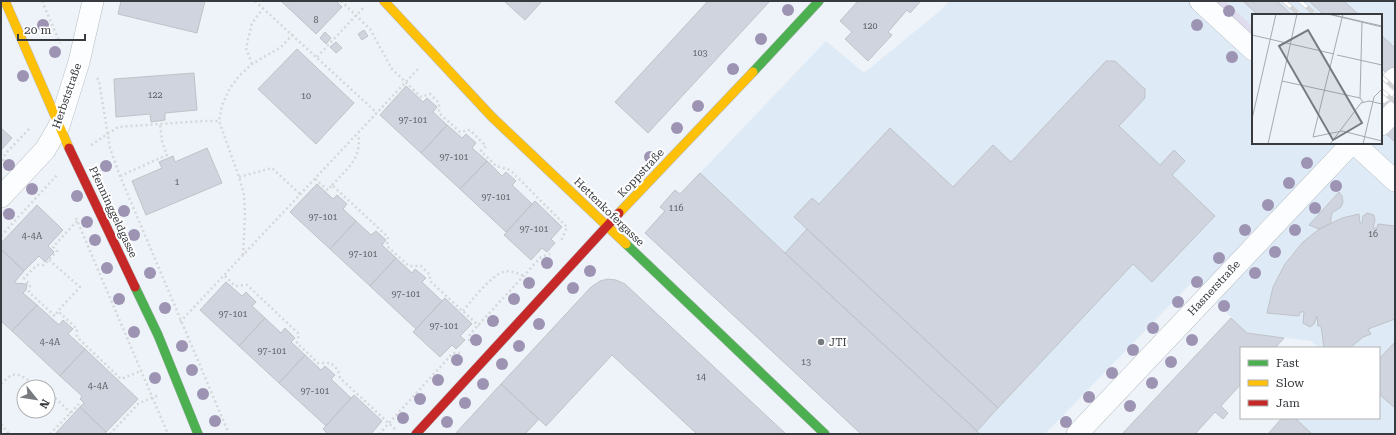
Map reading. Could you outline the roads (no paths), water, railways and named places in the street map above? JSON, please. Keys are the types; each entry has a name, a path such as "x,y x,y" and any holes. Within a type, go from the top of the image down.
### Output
{"street":[{"name":"Pfenninggeldgasse","path":"5,1 59,126 158,336 198,434"},
{"name":"Herbststraße","path":"1,197 45,150 59,126 79,62 93,1"},
{"name":"Hettenkofergasse","path":"384,1 492,117 825,434"},
{"name":"Koppstraße","path":"416,434 499,343 819,1"},
{"path":"1200,1 1252,49"},
{"path":"1382,92 1395,78"},
{"path":"1382,124 1395,110"},
{"name":"Hasnerstraße","path":"1077,434 1352,144"},
{"path":"1354,144 1395,181"}],"railway":[{"path":"1284,1 1299,14"},
{"path":"1300,1 1315,14"},
{"path":"1382,77 1395,89"},
{"path":"1382,91 1395,102"}],"place":[{"name":"JTI","path":"821,342"}]}
